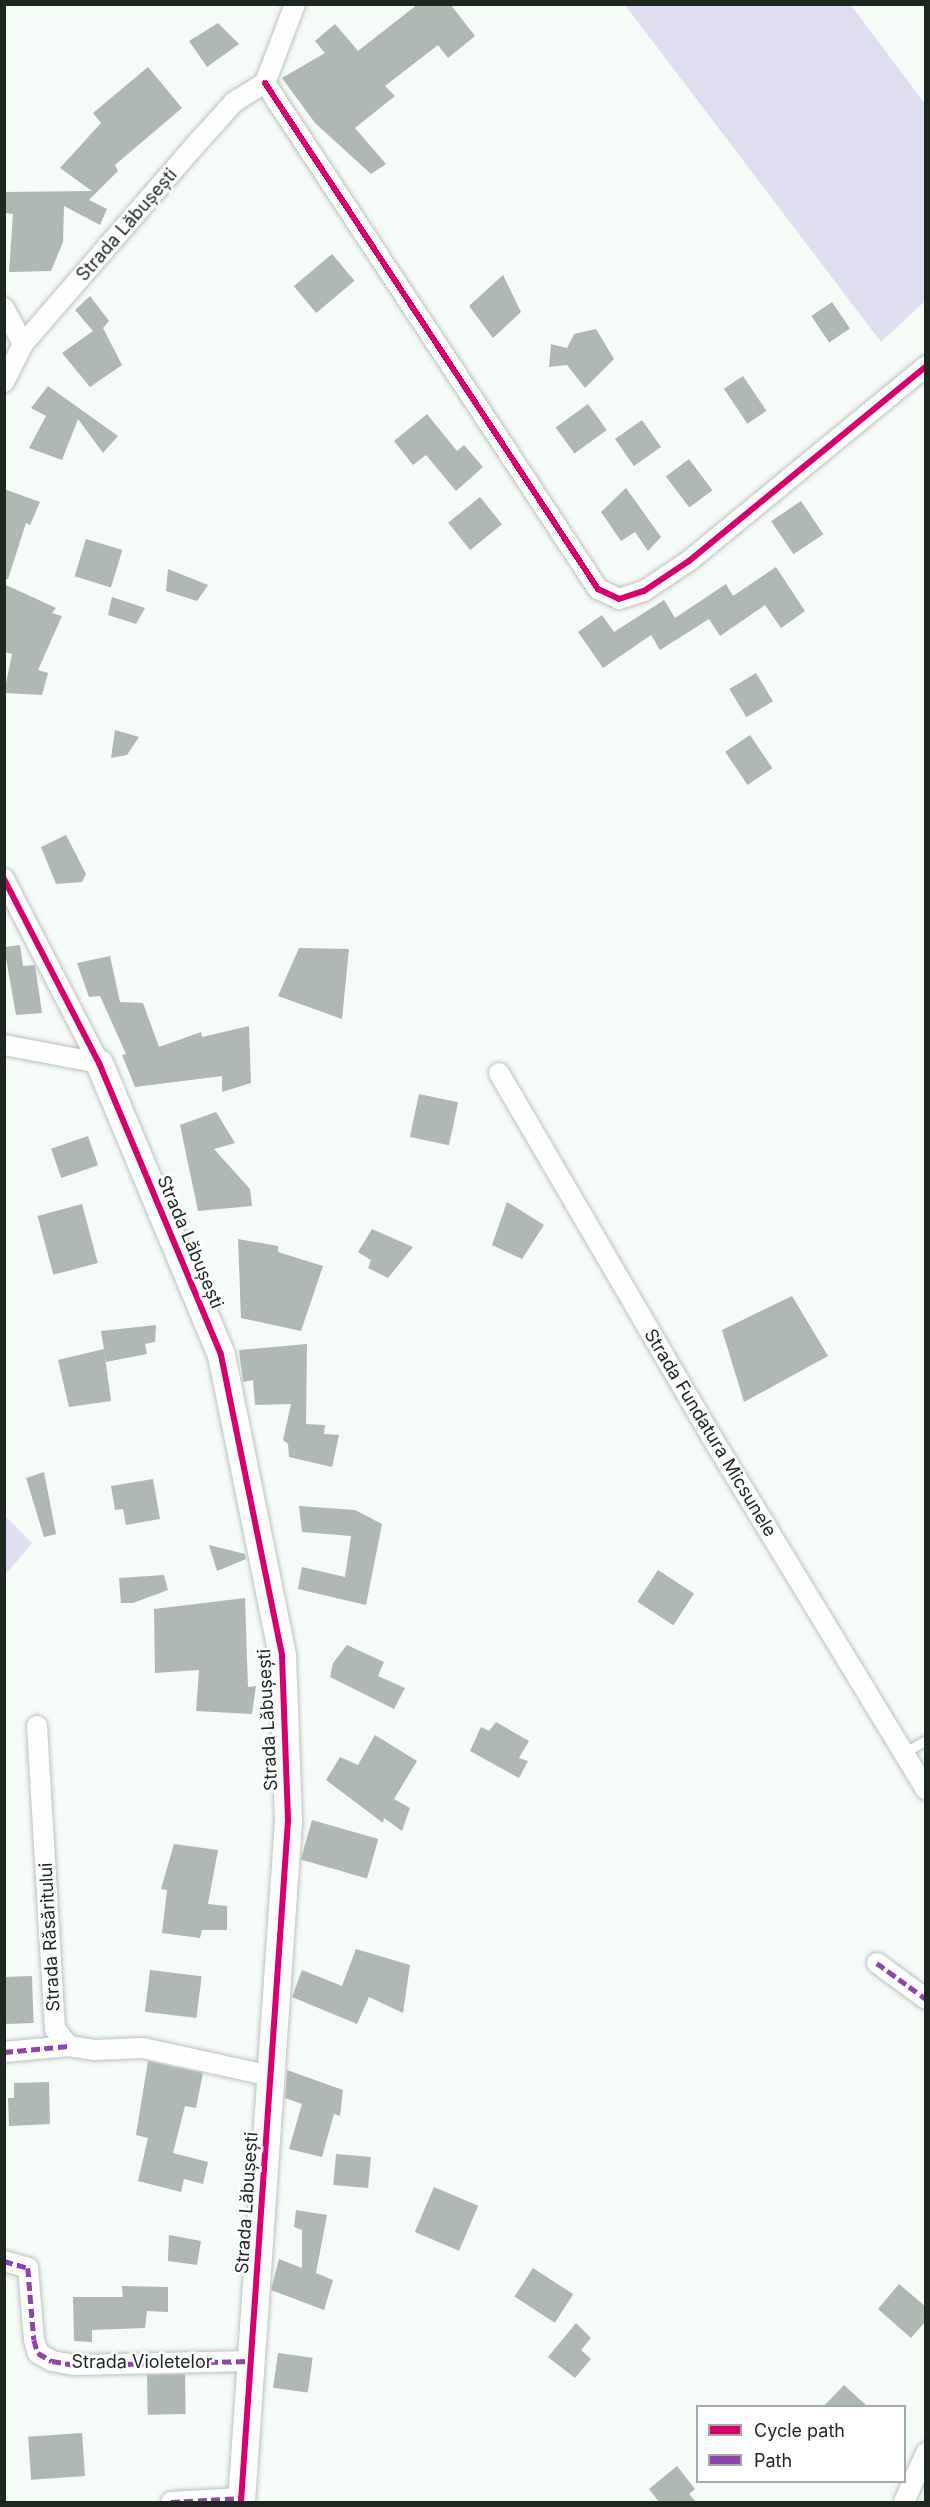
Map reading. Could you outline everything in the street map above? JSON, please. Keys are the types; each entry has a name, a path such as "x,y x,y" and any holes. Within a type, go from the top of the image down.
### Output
{"street":[{"path":"295,4 265,82 598,589 619,599 644,591 689,561 926,366"},
{"name":"Strada Lăbușești","path":"4,382 23,344 234,102 265,82"},
{"path":"4,308 23,344"},
{"name":"Strada Lăbușești","path":"4,879 99,1063 221,1355 282,1656 288,1821 242,2500"},
{"path":"4,1045 99,1063"},
{"name":"Strada Fundatura Micsunele","path":"499,1073 717,1447 926,1790"},
{"name":"Strada Răsăritului","path":"37,1726 55,2029 69,2046"},
{"path":"877,1963 926,1999"},
{"path":"4,2052 69,2046 94,2050 143,2048 271,2076"},
{"name":"Strada Violetelor","path":"4,2261 28,2268 34,2340 38,2353 52,2361 74,2365 252,2361"},
{"path":"904,2502 926,2453"},
{"path":"171,2502 242,2500"}],"lane":[{"path":"903,1753 926,1740"}],"shaded area":[{"path":"625,5 851,5 925,104 925,301 881,342"},
{"path":"5,1516 32,1543 5,1575"}],"building":[{"path":"418,4 450,4 475,36 448,58 438,45 385,86 395,96 355,128 386,164 371,174 315,123 282,78 325,53 315,41 335,24 358,51"},
{"path":"218,23 239,44 207,67 189,41"},
{"path":"148,67 182,108 115,165 118,171 89,200 107,209 100,225 64,206 63,242 51,271 9,272 13,214 4,213 4,192 92,191 60,168 101,123 93,113"},
{"path":"332,254 354,281 316,313 294,286"},
{"path":"503,275 521,312 493,338 469,306"},
{"path":"90,296 109,321 103,328 122,365 90,387 62,353 93,331 75,310"},
{"path":"832,302 850,329 829,343 811,316"},
{"path":"596,329 614,359 585,388 567,365 549,367 551,344 567,348 574,334"},
{"path":"743,376 766,411 747,424 724,389"},
{"path":"48,386 118,436 103,453 78,419 62,460 29,448 46,416 31,408"},
{"path":"588,404 607,430 574,453 556,428"},
{"path":"427,414 457,451 464,445 483,467 456,491 426,455 413,465 394,441"},
{"path":"642,420 661,447 634,466 615,439"},
{"path":"689,459 712,490 689,508 666,476"},
{"path":"626,488 661,537 648,551 635,532 621,541 601,512"},
{"path":"4,489 40,502 30,525 26,523 8,579 4,579"},
{"path":"480,497 502,524 470,550 448,523"},
{"path":"801,501 823,534 794,554 771,521"},
{"path":"86,539 122,550 111,587 75,576"},
{"path":"776,567 805,611 781,628 765,605 720,636 709,619 660,650 651,635 603,668 578,632 602,615 614,632 664,600 675,618 726,584 733,596"},
{"path":"168,569 208,585 197,601 166,591"},
{"path":"4,584 56,608 52,613 62,616 38,670 48,673 42,695 4,693 12,654 4,652"},
{"path":"112,597 145,608 136,624 108,615"},
{"path":"756,673 773,701 746,717 729,689"},
{"path":"115,730 139,737 127,755 111,758"},
{"path":"750,735 772,768 747,785 725,752"},
{"path":"66,835 86,874 82,882 56,884 41,847"},
{"path":"20,945 23,966 35,965 42,1013 16,1015 4,947"},
{"path":"299,948 349,949 342,1019 278,996"},
{"path":"110,956 120,1002 143,1003 159,1047 201,1032 202,1037 249,1026 251,1083 222,1092 222,1076 135,1087 122,1055 126,1054 100,996 89,997 77,963"},
{"path":"419,1094 458,1102 449,1145 410,1137"},
{"path":"216,1112 235,1143 214,1149 250,1189 252,1206 198,1211 180,1125"},
{"path":"88,1136 98,1165 61,1178 51,1149"},
{"path":"507,1202 544,1225 522,1259 492,1245"},
{"path":"82,1204 98,1263 53,1275 38,1216"},
{"path":"372,1229 413,1247 388,1278 368,1268 371,1260 358,1252"},
{"path":"238,1239 278,1246 278,1252 323,1266 301,1331 241,1318"},
{"path":"792,1296 828,1356 744,1402 722,1330"},
{"path":"156,1325 155,1342 145,1344 147,1354 106,1362 101,1331"},
{"path":"307,1344 306,1424 325,1425 324,1434 339,1435 332,1467 289,1457 288,1444 283,1440 291,1404 255,1405 253,1380 243,1382 239,1350"},
{"path":"104,1349 111,1401 69,1407 58,1360"},
{"path":"44,1472 56,1534 44,1537 26,1478"},
{"path":"153,1479 160,1519 126,1525 123,1509 115,1510 111,1486"},
{"path":"299,1506 355,1510 382,1524 366,1605 298,1589 302,1567 345,1577 351,1536 302,1532"},
{"path":"209,1545 245,1554 246,1559 217,1571"},
{"path":"658,1570 694,1593 673,1625 637,1602"},
{"path":"164,1575 168,1590 133,1603 121,1603 119,1578"},
{"path":"245,1598 248,1687 256,1686 252,1714 196,1711 199,1670 155,1673 154,1609"},
{"path":"347,1645 384,1662 378,1676 405,1688 394,1709 330,1677 333,1663"},
{"path":"496,1722 529,1741 519,1758 528,1761 519,1778 470,1751 481,1727 489,1731"},
{"path":"375,1735 417,1761 394,1799 410,1808 402,1831 384,1818 383,1823 326,1780 340,1757 358,1765"},
{"path":"312,1820 378,1839 367,1878 301,1859"},
{"path":"174,1844 218,1850 208,1904 227,1906 227,1930 202,1930 200,1938 162,1933 167,1890 161,1889"},
{"path":"356,1949 410,1965 403,2013 369,1997 357,2024 292,1997 302,1970 342,1986"},
{"path":"150,1970 202,1976 196,2018 145,2012"},
{"path":"32,1976 34,2023 6,2024 4,1977"},
{"path":"148,2061 203,2073 196,2108 185,2106 173,2153 208,2162 203,2184 184,2179 181,2192 138,2181 148,2138 136,2135"},
{"path":"287,2070 343,2090 340,2116 334,2114 322,2157 289,2149 302,2104 285,2098"},
{"path":"49,2082 50,2124 9,2126 8,2098 14,2098 14,2083"},
{"path":"336,2154 371,2157 368,2188 333,2185"},
{"path":"434,2187 478,2206 459,2251 415,2232"},
{"path":"296,2210 327,2215 316,2273 333,2280 324,2310 271,2290 279,2259 302,2268 302,2230 294,2227"},
{"path":"169,2235 201,2241 197,2265 168,2261"},
{"path":"533,2268 573,2294 555,2323 514,2297"},
{"path":"899,2284 926,2307 926,2321 911,2338 878,2309"},
{"path":"122,2286 168,2287 168,2312 147,2311 145,2328 92,2330 92,2342 74,2341 73,2297 123,2297"},
{"path":"576,2323 591,2338 581,2350 591,2359 575,2378 548,2357"},
{"path":"278,2353 313,2358 308,2393 273,2388"},
{"path":"185,2374 186,2414 148,2415 147,2375"},
{"path":"844,2385 866,2405 825,2405"},
{"path":"82,2433 85,2476 31,2480 28,2437"},
{"path":"677,2466 695,2489 689,2494 696,2502 659,2502 649,2489"}],"marked path":[{"path":"877,1963 926,1999"},
{"path":"4,2052 69,2046"},
{"path":"4,2261 28,2268 34,2340 38,2353 52,2361 74,2365 252,2361"},
{"path":"171,2502 242,2498"}],"cycle path":[{"path":"265,83 598,589 619,599 644,591 689,561 926,366"},
{"path":"4,879 99,1063 221,1355 282,1656 288,1821 241,2502"}]}
